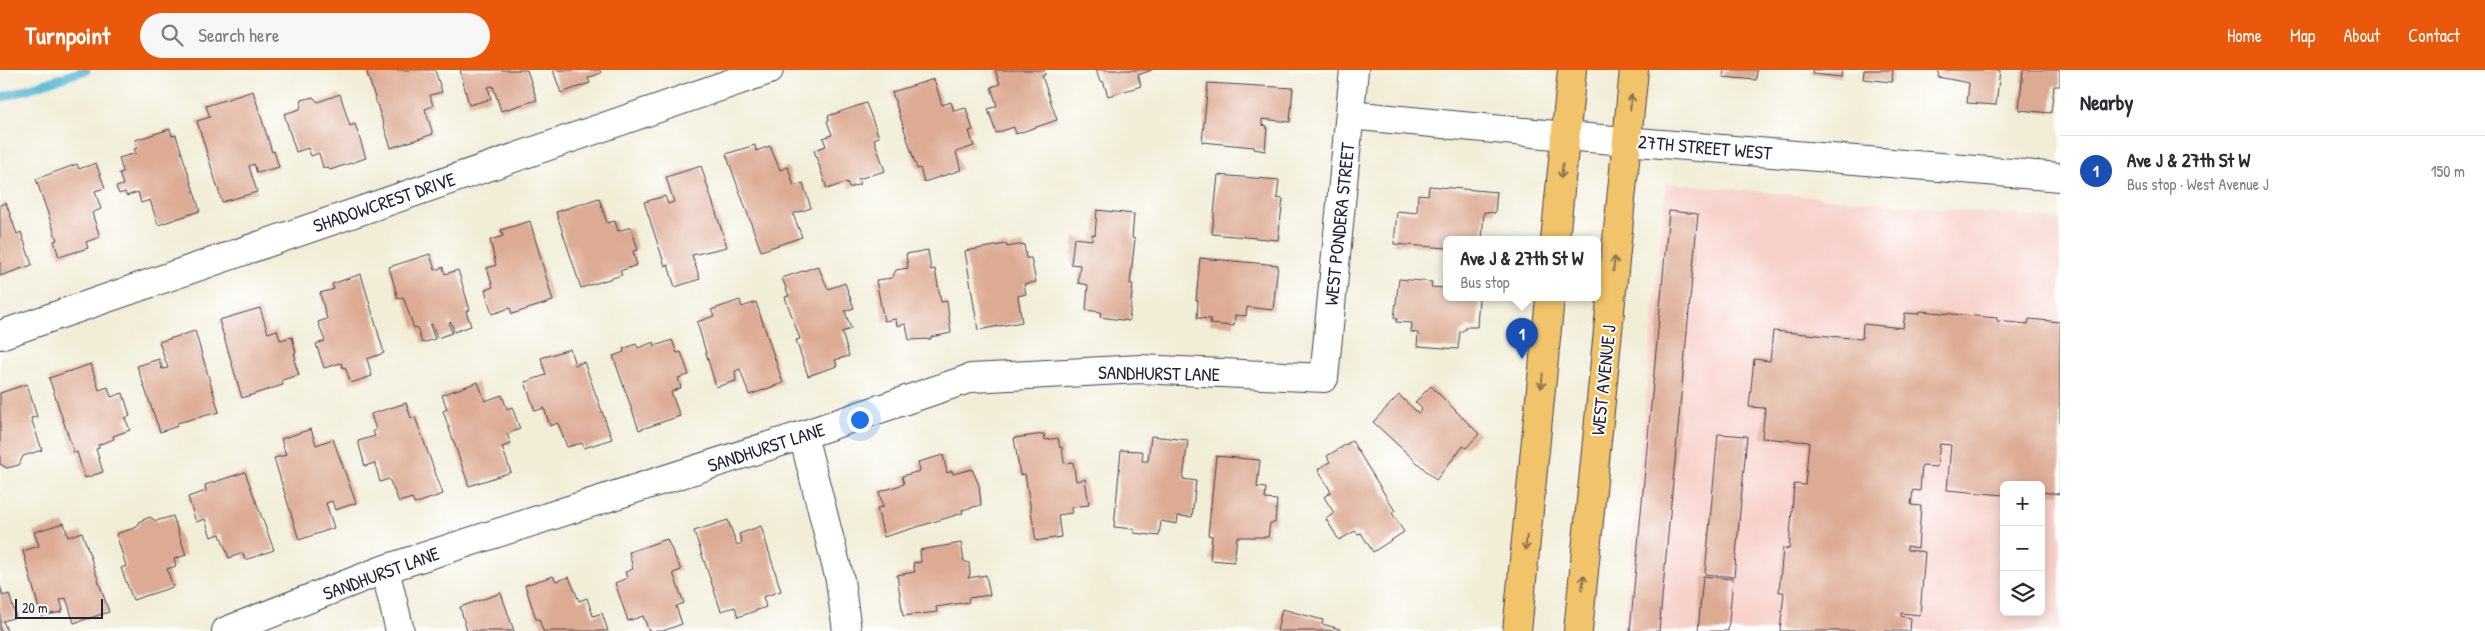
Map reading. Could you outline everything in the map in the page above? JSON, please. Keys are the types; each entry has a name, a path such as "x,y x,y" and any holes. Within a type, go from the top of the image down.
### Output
{"main road":[{"path":"1555,236 1572,70"},
{"name":"WEST AVENUE J","path":"1578,631 1634,70"},
{"path":"1517,631 1550,301"}],"street":[{"name":"SHADOWCREST DRIVE","path":"0,334 769,70"},
{"name":"WEST PONDERA STREET","path":"1324,378 1354,70"},
{"name":"27TH STREET WEST","path":"1350,115 1565,136 2060,177"},
{"name":"SANDHURST LANE","path":"226,631 385,569 803,435 971,378 1140,370 1324,378"},
{"path":"803,435 840,580 847,631"},
{"path":"385,569 400,631"}],"shaded area":[{"path":"1666,183 2060,220 2060,631 1624,631"}],"building":[{"path":"369,70 435,70 442,92 430,95 433,106 425,109 433,134 391,148 367,73"},
{"path":"460,70 527,70 537,100 501,111 493,86 488,87 491,99 469,105"},
{"path":"553,70 600,70 601,73 588,78 590,83 561,93"},
{"path":"995,70 1044,70 1045,75 1042,76 1057,120 1016,134 1014,127 996,133 988,109 997,106 991,87 1000,84"},
{"path":"1096,70 1152,70 1138,75 1141,86 1108,96 1103,81 1100,82"},
{"path":"1724,70 1757,70 1756,80 1723,77"},
{"path":"1812,70 1842,70 1841,77 1812,74"},
{"path":"1864,70 1893,70 1892,82 1863,79"},
{"path":"1939,70 2000,70 1996,105 1967,103 1969,83 1938,77"},
{"path":"2023,70 2060,70 2060,86 2054,86 2051,113 2019,110"},
{"path":"934,79 942,105 951,102 954,111 966,108 973,130 969,131 974,146 956,152 961,170 924,182 920,168 917,169 892,92"},
{"path":"1208,83 1293,88 1290,122 1262,119 1262,125 1267,126 1265,151 1254,149 1254,147 1202,142"},
{"path":"253,91 272,152 274,151 279,167 257,173 254,164 249,166 257,192 222,202 197,121 210,117 206,106"},
{"path":"340,94 350,126 355,124 366,158 330,170 328,167 323,168 319,153 311,156 308,148 296,152 284,114 300,109 302,100 313,97 318,102"},
{"path":"866,103 879,137 874,139 885,171 858,179 860,184 849,188 847,182 827,189 814,150 826,146 823,138 832,135 827,121 829,120 828,116"},
{"path":"170,129 172,136 176,135 200,211 158,225 150,200 141,203 138,192 126,196 125,192 119,194 116,187 123,185 119,173 123,172 119,158 136,153 134,149 137,148 135,140"},
{"path":"755,145 756,151 770,146 780,170 788,167 794,186 803,183 811,208 793,214 802,237 761,251 726,154"},
{"path":"96,163 105,188 95,191 101,209 92,213 100,237 86,242 88,248 59,257 54,241 57,240 36,179 77,164 79,169"},
{"path":"701,166 727,247 692,255 700,279 675,287 668,265 665,266 644,202 665,196 668,204 674,202 666,177"},
{"path":"1218,175 1279,180 1277,198 1283,199 1278,240 1212,234"},
{"path":"1429,186 1497,192 1495,213 1484,212 1482,236 1443,236 1443,248 1394,244 1397,211 1417,213 1418,194 1428,195"},
{"path":"599,198 607,223 615,221 618,231 631,227 638,250 633,251 637,265 620,271 622,275 581,288 556,212"},
{"path":"6,203 17,234 21,232 32,265 0,276 0,205"},
{"path":"1097,210 1134,214 1132,238 1135,239 1130,284 1133,284 1129,321 1100,317 1101,312 1086,310 1088,285 1078,283 1080,265 1071,264 1074,238 1092,240 1092,234 1095,235"},
{"path":"1669,211 1698,214 1659,631 1630,631"},
{"path":"530,221 553,301 512,314 510,308 492,314 485,290 493,287 487,268 496,265 490,240 503,236 501,230"},
{"path":"1006,244 1007,247 1024,244 1026,258 1031,258 1036,282 1024,284 1026,294 1018,296 1022,322 978,330 965,251"},
{"path":"928,250 931,270 935,269 941,302 947,301 951,333 931,337 931,339 909,340 906,324 897,326 896,319 884,321 876,280 892,278 896,270 908,268 906,254"},
{"path":"430,254 435,270 443,267 445,274 458,270 470,310 466,311 471,326 454,332 451,322 449,323 452,333 437,338 432,324 430,325 435,339 422,343 417,327 414,328 403,297 398,299 389,267"},
{"path":"1200,258 1278,265 1273,310 1247,307 1246,316 1235,315 1234,326 1210,324 1211,319 1197,318 1198,300 1196,300"},
{"path":"818,266 828,289 845,283 854,308 845,311 851,329 842,332 849,356 835,360 837,366 808,376 796,340 800,339 785,297 789,296 782,278"},
{"path":"361,274 384,353 367,359 372,376 351,383 345,367 343,368 341,363 324,368 316,344 325,341 318,322 327,319 320,293 334,289 332,284"},
{"path":"1399,279 1432,282 1431,287 1443,288 1443,301 1479,301 1477,327 1466,327 1466,329 1460,332 1458,349 1417,346 1418,333 1411,332 1412,323 1396,322 1397,318 1394,318"},
{"path":"740,300 742,307 756,302 783,383 749,395 740,369 735,371 736,381 716,387 697,322 714,316 711,310"},
{"path":"260,308 268,333 277,330 280,340 292,337 296,353 294,353 296,359 294,360 299,375 282,380 283,385 242,398 219,320"},
{"path":"1920,311 1997,318 1997,321 2028,324 2029,319 2060,322 2060,494 2045,492 2045,481 2000,481 2000,495 1947,490 1951,445 1940,444 1937,467 1922,466 1920,491 1913,490 1911,505 1921,506 1918,548 1907,546 1907,550 1925,552 1920,615 1901,613 1901,616 1911,618 1910,631 1780,631 1784,592 1779,592 1783,548 1789,549 1794,484 1805,485 1809,442 1762,438 1765,408 1749,407 1754,359 1770,361 1773,331 1862,339 1863,324 1903,328 1905,313 1919,314"},
{"path":"195,331 219,412 177,423 178,426 160,432 137,366 159,359 162,369 168,368 159,342"},
{"path":"672,340 677,353 681,352 689,375 678,378 681,388 671,392 680,416 639,430 613,356 624,352 623,349 636,344 638,348 654,342 655,346"},
{"path":"570,349 575,365 584,362 612,439 584,448 582,443 567,447 558,423 550,426 544,408 535,411 525,382 546,375 541,358"},
{"path":"91,364 99,390 108,387 111,397 123,393 130,416 125,418 130,430 113,436 114,439 98,445 99,448 96,449 103,472 85,478 77,452 74,453 49,378"},
{"path":"478,382 485,401 502,395 507,409 512,407 520,429 507,434 511,444 502,447 511,472 469,486 443,411 447,409 442,395"},
{"path":"27,384 37,417 31,418 42,450 23,456 19,465 7,468 0,464 0,393"},
{"path":"1431,386 1479,434 1466,448 1463,446 1436,480 1373,422 1399,395 1418,413 1422,409 1415,402"},
{"path":"406,403 411,418 415,417 443,494 414,504 412,498 399,502 389,479 380,482 375,463 365,466 358,441 375,436 373,431 376,430 371,414"},
{"path":"311,429 316,445 333,439 356,503 335,510 332,501 326,503 334,528 299,540 274,458 286,455 281,439"},
{"path":"1044,434 1045,440 1058,438 1060,448 1062,447 1064,463 1073,462 1076,481 1085,479 1089,505 1071,507 1072,513 1058,515 1061,537 1036,541 1025,474 1020,475 1014,438"},
{"path":"1718,434 1747,436 1734,577 1705,574"},
{"path":"1151,436 1188,440 1183,479 1196,481 1192,517 1178,516 1177,524 1161,521 1159,536 1134,533 1134,529 1114,527 1121,450 1141,451 1143,452 1142,461 1148,461"},
{"path":"1352,441 1395,511 1392,513 1404,532 1373,552 1361,533 1358,534 1355,531 1339,540 1326,519 1334,513 1324,497 1331,492 1318,469 1330,462 1327,456"},
{"path":"943,455 947,473 952,471 953,474 972,469 979,485 981,505 962,510 963,513 884,537 877,508 883,507 879,492 904,484 902,476 920,471 918,462"},
{"path":"1216,456 1260,460 1257,487 1266,488 1265,499 1277,500 1275,523 1270,523 1268,537 1237,537 1234,562 1210,560 1212,536 1208,535"},
{"path":"245,472 274,550 245,560 243,553 229,558 220,534 211,537 205,519 196,522 188,497 206,491 205,485"},
{"path":"173,516 186,555 174,559 176,566 167,569 173,587 133,600 121,568 126,566 116,534 137,527 140,521 150,517 156,521"},
{"path":"728,520 737,545 742,543 739,534 761,526 781,591 763,597 766,607 738,617 735,607 721,611 694,531"},
{"path":"64,523 68,537 82,532 109,612 74,623 66,598 60,600 63,609 61,612 41,616 23,551 39,546 34,532"},
{"path":"667,539 681,570 673,573 684,603 676,606 682,624 663,631 649,631 643,616 628,621 615,583 627,578 625,572 633,569 629,552"},
{"path":"961,543 964,561 969,563 970,574 968,578 986,575 990,595 968,598 969,602 936,607 937,612 903,616 897,575 915,572 913,563 921,562 920,550"},
{"path":"553,576 556,581 569,577 579,601 587,598 593,616 602,613 608,631 543,631 539,619 536,619 525,585"},
{"path":"1703,576 1733,579 1728,631 1698,631"},
{"path":"0,586 3,596 9,594 16,617 3,621 7,631 0,631"},
{"path":"501,593 514,631 467,631 460,607"},
{"path":"1282,609 1323,620 1322,624 1340,629 1339,631 1277,631"}],"waterway":[{"path":"0,98 86,70"}],"place":[{"name":"Ave J & 27th St W","path":"1522,359"}]}
